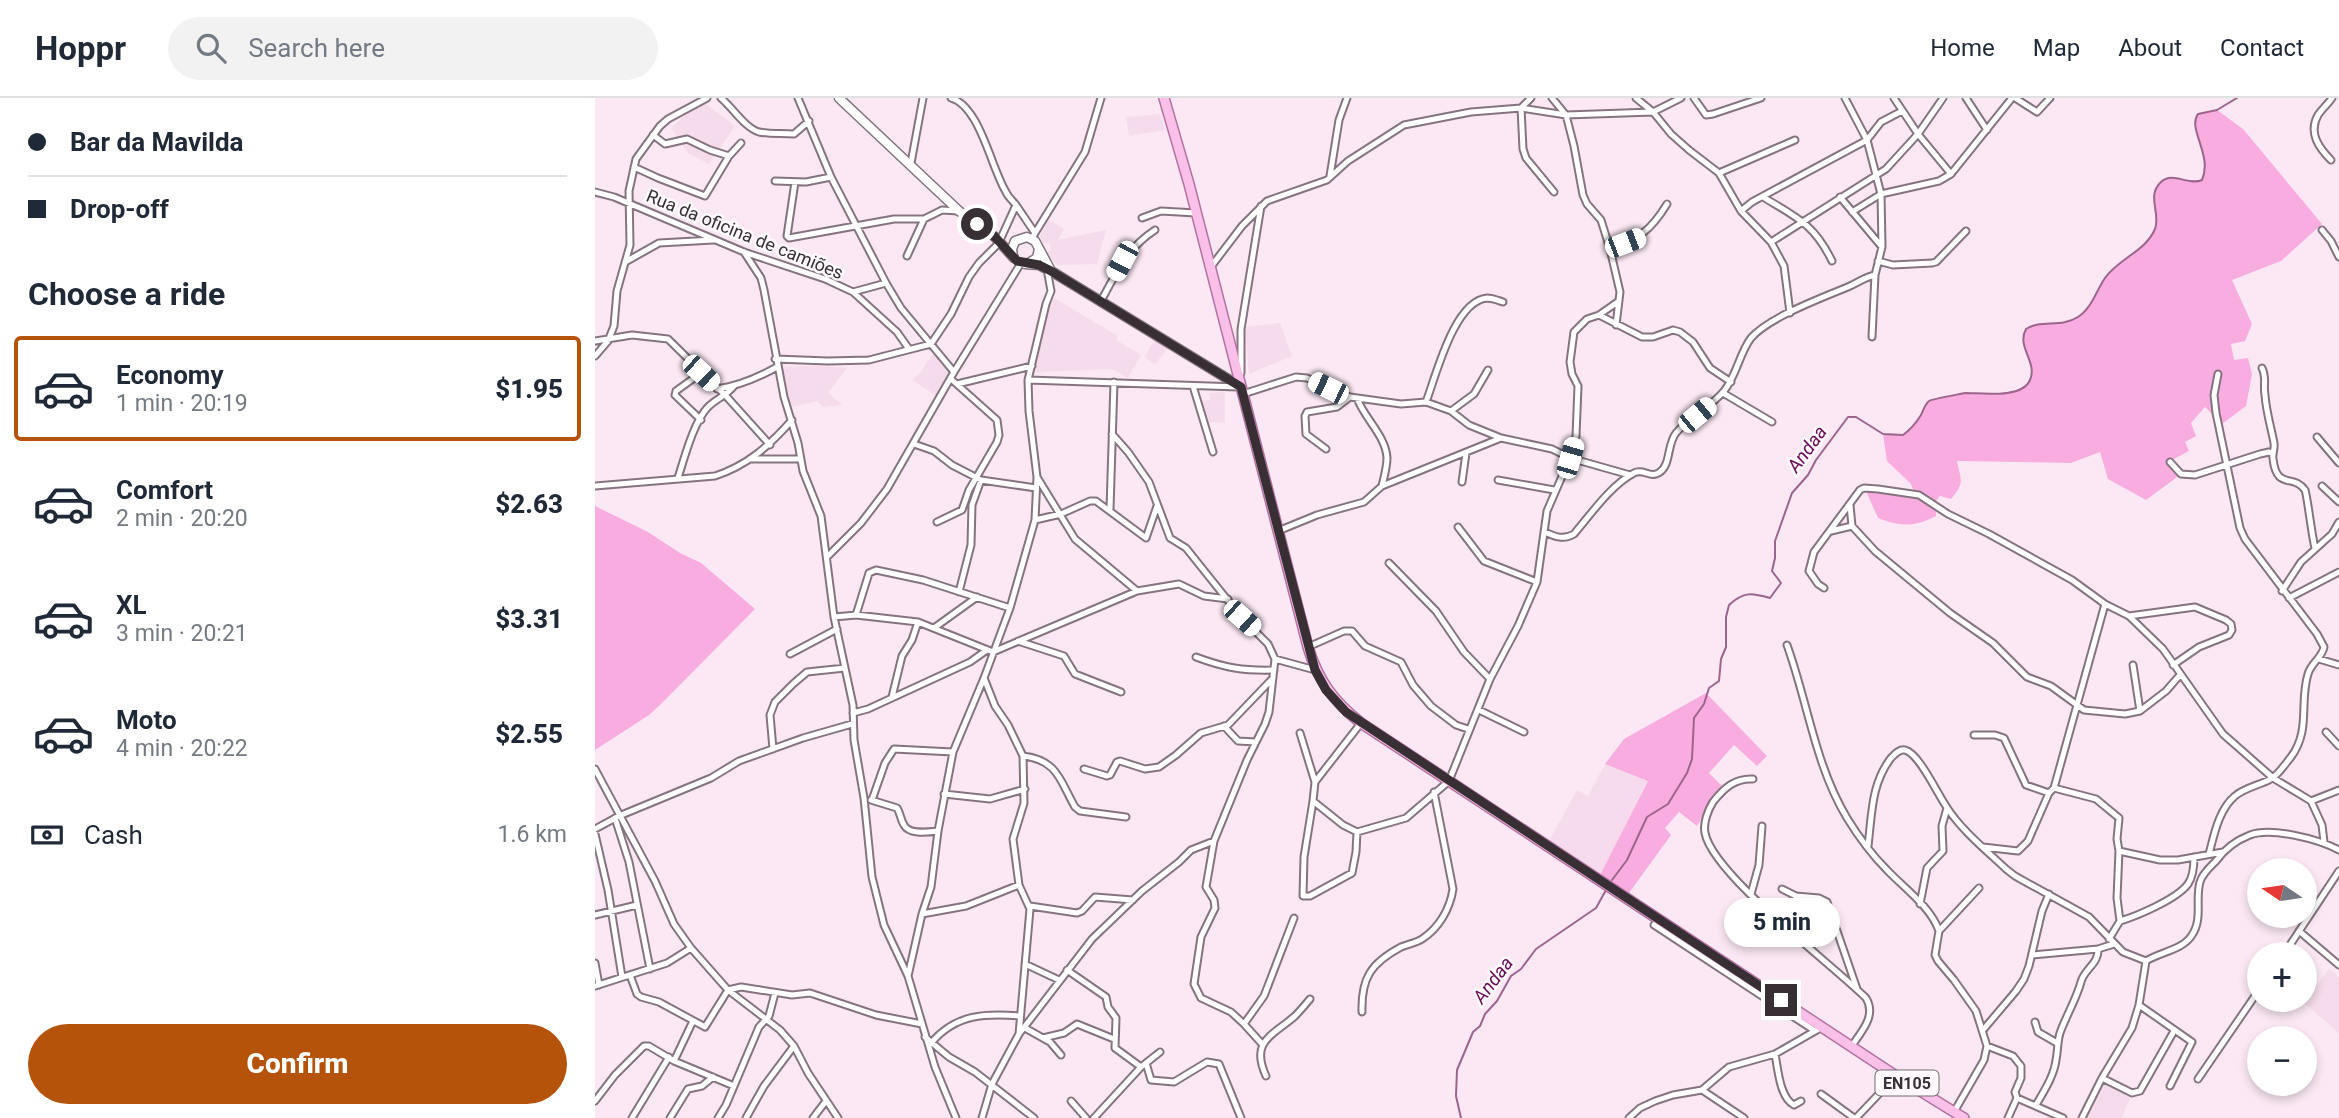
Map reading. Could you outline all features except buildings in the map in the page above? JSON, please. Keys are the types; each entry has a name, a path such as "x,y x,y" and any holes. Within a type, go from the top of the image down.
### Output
{"main road":[{"path":"1164,98 1308,647"},
{"name":"EN105","path":"1308,647 1315,670 1331,696 1361,723 1607,885 1758,989 1777,1005 1850,1046 1964,1118"}],"street":[{"path":"595,356 608,341 614,326 617,291 630,245 629,191 636,159 668,119 707,98"},
{"path":"721,98 736,110 743,121 760,132 794,134 809,121"},
{"path":"798,98 831,177 886,284 901,308 954,372"},
{"path":"839,98 959,211 999,239 1020,262 1039,265 1049,270 1242,391"},
{"path":"911,163 923,98"},
{"path":"908,976 931,887 944,794 953,752 984,678 990,651 1010,608 1035,520 1037,477 1028,380 1051,291 1049,270 1033,235 1006,193 982,134 963,104 951,98"},
{"path":"999,239 1033,235 1085,152 1101,98"},
{"path":"1330,176 1339,120 1347,98"},
{"path":"1531,98 1521,108 1523,149 1526,158 1554,192"},
{"path":"1636,98 1653,112 1671,134 1719,173 1741,211 1771,242 1784,266 1790,313"},
{"path":"1210,268 1261,206 1285,193 1327,180 1348,162 1404,125 1471,111 1521,108 1566,115 1653,112 1681,98"},
{"path":"1694,98 1706,115 1761,98"},
{"path":"1845,98 1867,140 1881,194 1882,247 1875,275 1872,337"},
{"path":"1894,98 1918,134 1951,174"},
{"path":"1771,242 1878,176 1918,134 1943,98"},
{"path":"1966,98 1987,130"},
{"path":"1852,212 1881,194 1939,181 1951,174 2013,98 2037,113 2050,98"},
{"path":"2331,160 2317,142 2313,126 2318,115 2333,98 2339,99"},
{"path":"1548,113 1553,100 1566,115 1583,195 1601,220 1620,292 1616,325"},
{"path":"1741,211 1752,202 1867,140 1878,124 1902,111"},
{"path":"653,135 665,144 687,139 729,156"},
{"path":"1719,173 1795,140"},
{"path":"634,167 705,196 729,156 741,144"},
{"path":"1335,151 1348,162"},
{"path":"775,181 795,182 831,177"},
{"path":"795,182 787,237 894,219 924,219 942,210 959,211"},
{"name":"Rua da oficina de camiões","path":"595,192 614,197 744,252 825,279 852,292 897,332 909,349"},
{"path":"1763,197 1804,221 1824,245 1832,261"},
{"path":"1840,197 1882,247"},
{"path":"1734,200 1752,202"},
{"path":"1610,249 1639,237 1667,204"},
{"path":"775,359 869,360 931,344 951,314 969,277 999,239 1016,205"},
{"path":"1242,391 1241,329 1261,206"},
{"path":"1142,218 1161,211 1196,213"},
{"path":"907,256 924,219"},
{"path":"1101,302 1128,253 1139,240 1155,230"},
{"path":"2322,230 2339,257"},
{"path":"1878,261 1893,265 1936,262 1966,231"},
{"path":"1019,238 1012,249 1020,262"},
{"path":"626,261 659,243 713,240"},
{"path":"1020,262 1034,261 1039,249"},
{"path":"744,252 761,278 775,359 800,459 821,516 834,617 853,713 852,724 864,798 869,862 875,889 884,925 908,976 935,1068 956,1118"},
{"path":"827,558 887,489 1020,262"},
{"path":"1545,532 1564,538 1574,534 1606,495 1636,472 1652,475 1659,473 1664,468 1674,435 1723,393 1731,382 1752,336 1790,313 1875,275"},
{"path":"852,292 886,284"},
{"path":"1426,402 1458,319 1473,303 1484,298 1503,302"},
{"path":"1313,801 1343,825 1357,832 1406,818 1449,781 1490,679 1537,582 1547,511 1570,458 1577,424 1577,386 1570,362 1574,332 1587,319 1599,315 1619,301"},
{"path":"1599,315 1642,337 1653,337 1673,330 1680,332 1693,342 1710,368 1731,382"},
{"path":"595,341 632,335 668,339 726,396 770,445"},
{"path":"717,389 734,386 765,374 777,366"},
{"path":"957,384 1032,366"},
{"path":"2263,368 2266,378 2264,394 2279,478 2300,484 2307,494 2315,548"},
{"path":"1451,411 1474,394 1488,370"},
{"path":"701,373 676,391 675,395 701,420"},
{"path":"2209,854 2222,814 2232,799 2240,792 2273,778 2300,742 2307,675 2324,647 2239,528 2225,466 2214,395 2218,374"},
{"path":"1028,380 1193,386 1242,391 1296,377 1307,378 1353,397 1401,404 1426,402 1451,411 1469,425 1501,438 1552,449 1570,458 1632,475"},
{"path":"951,379 997,420 999,435 979,479 972,505 971,545 959,592"},
{"path":"1110,509 1114,382"},
{"path":"678,478 688,444 707,408 726,396 734,386"},
{"path":"1193,386 1213,453"},
{"path":"1723,393 1772,422"},
{"path":"1326,449 1306,434 1304,416 1307,412 1337,407 1353,397"},
{"path":"1353,397 1385,449 1387,458 1382,486"},
{"path":"595,486 715,476 751,459 770,445 792,420"},
{"path":"1112,434 1149,482 1170,538 1186,548 1242,618 1268,644 1275,659 1269,712 1214,841 1206,887 1214,900 1215,908 1201,937 1194,984 1201,998 1231,1012 1263,1045"},
{"path":"2317,437 2339,463"},
{"path":"1278,531 1317,515 1364,502 1382,486 1501,438"},
{"path":"914,444 934,451 952,465 979,479 1036,488"},
{"path":"1462,482 1467,453"},
{"path":"2170,462 2176,470 2195,475 2260,454 2273,454"},
{"path":"751,459 800,459"},
{"path":"1037,477 1080,546 1137,591"},
{"path":"937,522 960,512 969,490 979,479"},
{"path":"1498,480 1555,490"},
{"path":"2322,486 2339,502"},
{"path":"1824,588 1811,575 1809,566 1814,552 1864,488 1914,493 2072,580 2105,604 2129,616 2163,649 2223,734 2273,778 2311,801 2322,825 2324,842"},
{"path":"1035,520 1096,501 1146,538 1157,506"},
{"path":"1850,505 1852,526 1875,551 1930,597 1993,643 2027,677 2051,685 2077,706 2088,711 2125,714 2140,711 2166,691 2180,675"},
{"path":"2283,591 2301,562 2332,534 2339,523"},
{"path":"1831,531 1852,526"},
{"path":"1458,527 1484,561 1537,582"},
{"path":"1389,564 1436,611 1464,652 1490,679"},
{"path":"856,615 869,573 876,570 923,580 1010,608"},
{"path":"2289,598 2339,572"},
{"path":"853,713 868,709 990,651 1137,591 1179,584 1204,596 1228,599"},
{"path":"934,628 977,597"},
{"path":"1982,846 2018,852 2023,849 2049,793 2054,788 2105,604"},
{"path":"2129,616 2195,607 2231,624 2229,635 2199,647 2173,665"},
{"path":"834,617 856,615 918,622 990,651"},
{"path":"892,697 902,656 912,640 918,622"},
{"path":"790,654 837,629"},
{"path":"1308,647 1344,631 1352,631 1365,646 1401,662 1413,685 1431,706 1456,725 1468,729"},
{"path":"1018,641 1064,656 1075,674 1121,692"},
{"path":"1787,645 1802,688 1821,763 1844,813 1884,868 1930,914 1939,932"},
{"path":"1196,657 1242,671 1274,673"},
{"path":"1275,659 1315,670"},
{"path":"2319,659 2339,665"},
{"path":"2133,665 2140,711"},
{"path":"773,749 770,715 775,702 807,673 845,668"},
{"path":"1084,769 1107,776 1120,761 1145,769 1155,769 1177,755 1201,733 1224,726 1233,720 1274,673"},
{"path":"984,678 995,706 1023,756 1024,803 1013,839 1019,885 1030,906 1019,1034"},
{"path":"1479,710 1524,732"},
{"path":"1315,782 1361,723"},
{"path":"595,829 617,817 711,778 740,761 852,724"},
{"path":"1224,726 1238,741 1256,742"},
{"path":"2326,732 2339,746"},
{"path":"1300,733 1315,782 1304,857 1303,896 1310,896 1352,873 1357,832"},
{"path":"1974,734 2004,738 2026,785 2049,793"},
{"path":"872,800 885,763 894,750 953,752"},
{"path":"1868,846 1879,775 1898,752 1907,751 1947,808 1982,846 2015,876 2089,917 2123,952 2146,961 2183,944 2192,935 2197,924 2200,884 2205,874 2223,852 2251,835 2293,835 2324,842 2339,850"},
{"path":"1023,756 1045,760 1055,770 1075,807 1080,811 1126,817"},
{"path":"595,769 617,817 655,881 674,924 691,948 729,990 781,1030 794,1046 808,1073 838,1118"},
{"path":"1753,779 1741,779 1731,783 1720,794 1711,805 1705,831 1723,866 1858,990 1870,1005 1867,1024 1850,1046"},
{"path":"2032,955 2098,949 2112,942 2120,920 2117,898 2118,816 2096,799 2054,788"},
{"path":"944,794 991,799 1025,789"},
{"path":"2311,801 2339,790"},
{"path":"1362,1012 1363,984 1379,962 1387,955 1423,938 1443,918 1451,904 1453,890 1434,792"},
{"path":"864,798 897,808 903,824 908,829 938,831"},
{"path":"1920,904 1927,868 1943,851 1942,826 1947,808"},
{"path":"617,817 629,862 650,969"},
{"path":"1751,894 1759,865 1762,826"},
{"path":"595,834 622,977"},
{"path":"982,1118 992,1084 1019,1034 1092,939 1191,850 1214,841"},
{"path":"2119,851 2160,860 2194,858 2223,852"},
{"path":"2120,920 2147,911 2185,888 2189,882 2194,858"},
{"path":"2292,942 2339,871"},
{"path":"2189,882 2200,884"},
{"path":"922,914 966,906 1019,885"},
{"path":"1954,1112 1984,1060 1987,1046 1976,1011 1935,955 1939,932 1979,888"},
{"path":"1782,889 1796,897 1819,898 1827,902 1858,990"},
{"path":"1983,1030 2024,979 2049,894"},
{"path":"1030,906 1077,914 1095,897 1133,900"},
{"path":"595,915 637,905"},
{"path":"1244,1024 1264,996 1294,918"},
{"path":"1654,925 1758,989"},
{"path":"2299,931 2339,965"},
{"path":"595,963 597,986 667,963 691,948"},
{"path":"2036,1105 2052,1078 2057,1043 2082,978 2098,957 2098,949"},
{"path":"2082,1118 2132,1028 2139,1005 2146,961"},
{"path":"1025,964 1059,980"},
{"path":"1067,970 1105,997 1116,1018 1115,1048 1143,1065 1151,1080 1170,1082 1207,1062 1219,1064 1241,1118"},
{"path":"630,975 641,998 659,1002 707,1027 729,990 741,987 792,995 817,995 847,1007 922,1024"},
{"path":"718,1118 754,1037 769,1016 775,993"},
{"path":"1266,1076 1260,1062 1263,1045 1269,1035 1294,1017 1310,999"},
{"path":"2139,1005 2191,1040 2192,1044 2169,1086"},
{"path":"2198,1079 2247,1008"},
{"path":"932,1042 951,1024 972,1016 1020,1016"},
{"path":"632,1118 694,1021"},
{"path":"2035,1022 2038,1032 2057,1043"},
{"path":"1043,1038 1064,1033 1077,1024 1114,1039"},
{"path":"1024,1028 1043,1038 1061,1055"},
{"path":"1629,1118 1640,1108 1655,1101 1702,1090 1729,1067 1775,1054 1818,1029"},
{"path":"2102,1078 2132,1093 2140,1091 2175,1031"},
{"path":"925,1037 949,1057 992,1084 1034,1118"},
{"path":"595,1100 641,1048 649,1046 734,1086"},
{"path":"746,1118 764,1086 794,1046"},
{"path":"1987,1046 2013,1056 2021,1066 2021,1078 2015,1092 2017,1098 2008,1118"},
{"path":"1094,1118 1143,1065 1160,1052"},
{"path":"1775,1054 1787,1102 1794,1105 1801,1101"},
{"path":"1821,1094 1855,1118 1896,1076"},
{"path":"670,1118 688,1089 702,1086 713,1077"},
{"path":"1702,1090 1744,1118"},
{"path":"2017,1098 2063,1118"},
{"path":"813,1118 826,1101"},
{"path":"1071,1101 1086,1118"}],"shaded area":[{"path":"702,101 735,126 709,164 689,154 671,128"},
{"path":"2217,110 2243,129 2322,224 2281,261 2232,280 2252,324 2245,341 2231,344 2234,360 2248,358 2252,374 2246,406 2222,424 2205,407 2191,423 2196,436 2185,442 2189,451 2172,460 2180,475 2146,500 2108,479 2100,452 2071,463 1957,461 1960,485 1951,499 1940,496 1936,501 1936,516 1907,524 1878,518 1866,491 1914,492 1911,484 1887,461 1883,434 1903,435 1917,421 1931,400 1965,393 2010,392 2026,386 2032,373 2024,342 2026,329 2038,324 2071,320 2083,313 2105,277 2151,237 2156,223 2155,193 2161,182 2171,178 2191,181 2202,179 2204,161 2195,120 2198,114"},
{"path":"1160,114 1165,130 1129,136 1126,117"},
{"path":"1049,220 1064,229 1058,240 1106,230 1097,264 1058,265 1045,254 1051,250 1049,242 1043,244 1039,238"},
{"path":"1054,298 1118,336 1116,340 1141,355 1128,378 1112,369 1034,372 1049,302 1053,302"},
{"path":"1280,323 1292,356 1249,374 1245,327"},
{"path":"1155,340 1168,348 1155,364 1144,357"},
{"path":"933,354 951,372 937,396 912,380"},
{"path":"779,367 847,368 828,393 842,405 823,407 817,401 789,408"},
{"path":"1225,392 1225,423 1206,422 1201,401 1210,400 1209,393"},
{"path":"595,506 648,532 701,563 755,609 649,715 595,750"},
{"path":"1706,693 1767,756 1757,766 1734,745 1709,773 1722,786 1697,826 1679,812 1665,828 1671,835 1629,893 1600,875 1648,781 1605,764 1624,739"},
{"path":"1605,764 1648,780 1600,875 1549,841 1577,790 1588,796"},
{"path":"2329,969 2339,977 2339,1033 2314,1012 2317,1012 2317,985"},
{"path":"2105,1084 2130,1098 2122,1118 2088,1118"}],"waterway":[{"name":"Andaa","path":"1612,880 1627,860 1647,817 1668,804 1687,773 1692,759 1694,718 1704,704 1709,688 1719,681 1721,659 1726,647 1726,617 1729,605 1748,594 1770,598 1781,583 1772,571 1775,541 1792,493 1808,475 1848,417 1856,417 1883,434 1903,435 1915,424 1931,400 1965,393 2010,392 2026,386 2032,373 2024,342 2026,329 2038,324 2071,320 2087,309 2111,271 2151,237 2156,223 2155,193 2161,182 2171,178 2202,180 2205,171 2195,120 2198,114 2217,110 2237,98"},
{"name":"Andaa","path":"1461,1118 1456,1096 1457,1070 1473,1032 1497,1001 1511,976 1521,969 1536,949 1596,908 1606,890"}],"route":[{"path":"977,224 995,237 1017,261 1039,265 1051,271 1241,387 1315,670 1326,690 1346,712 1781,1000"}]}
